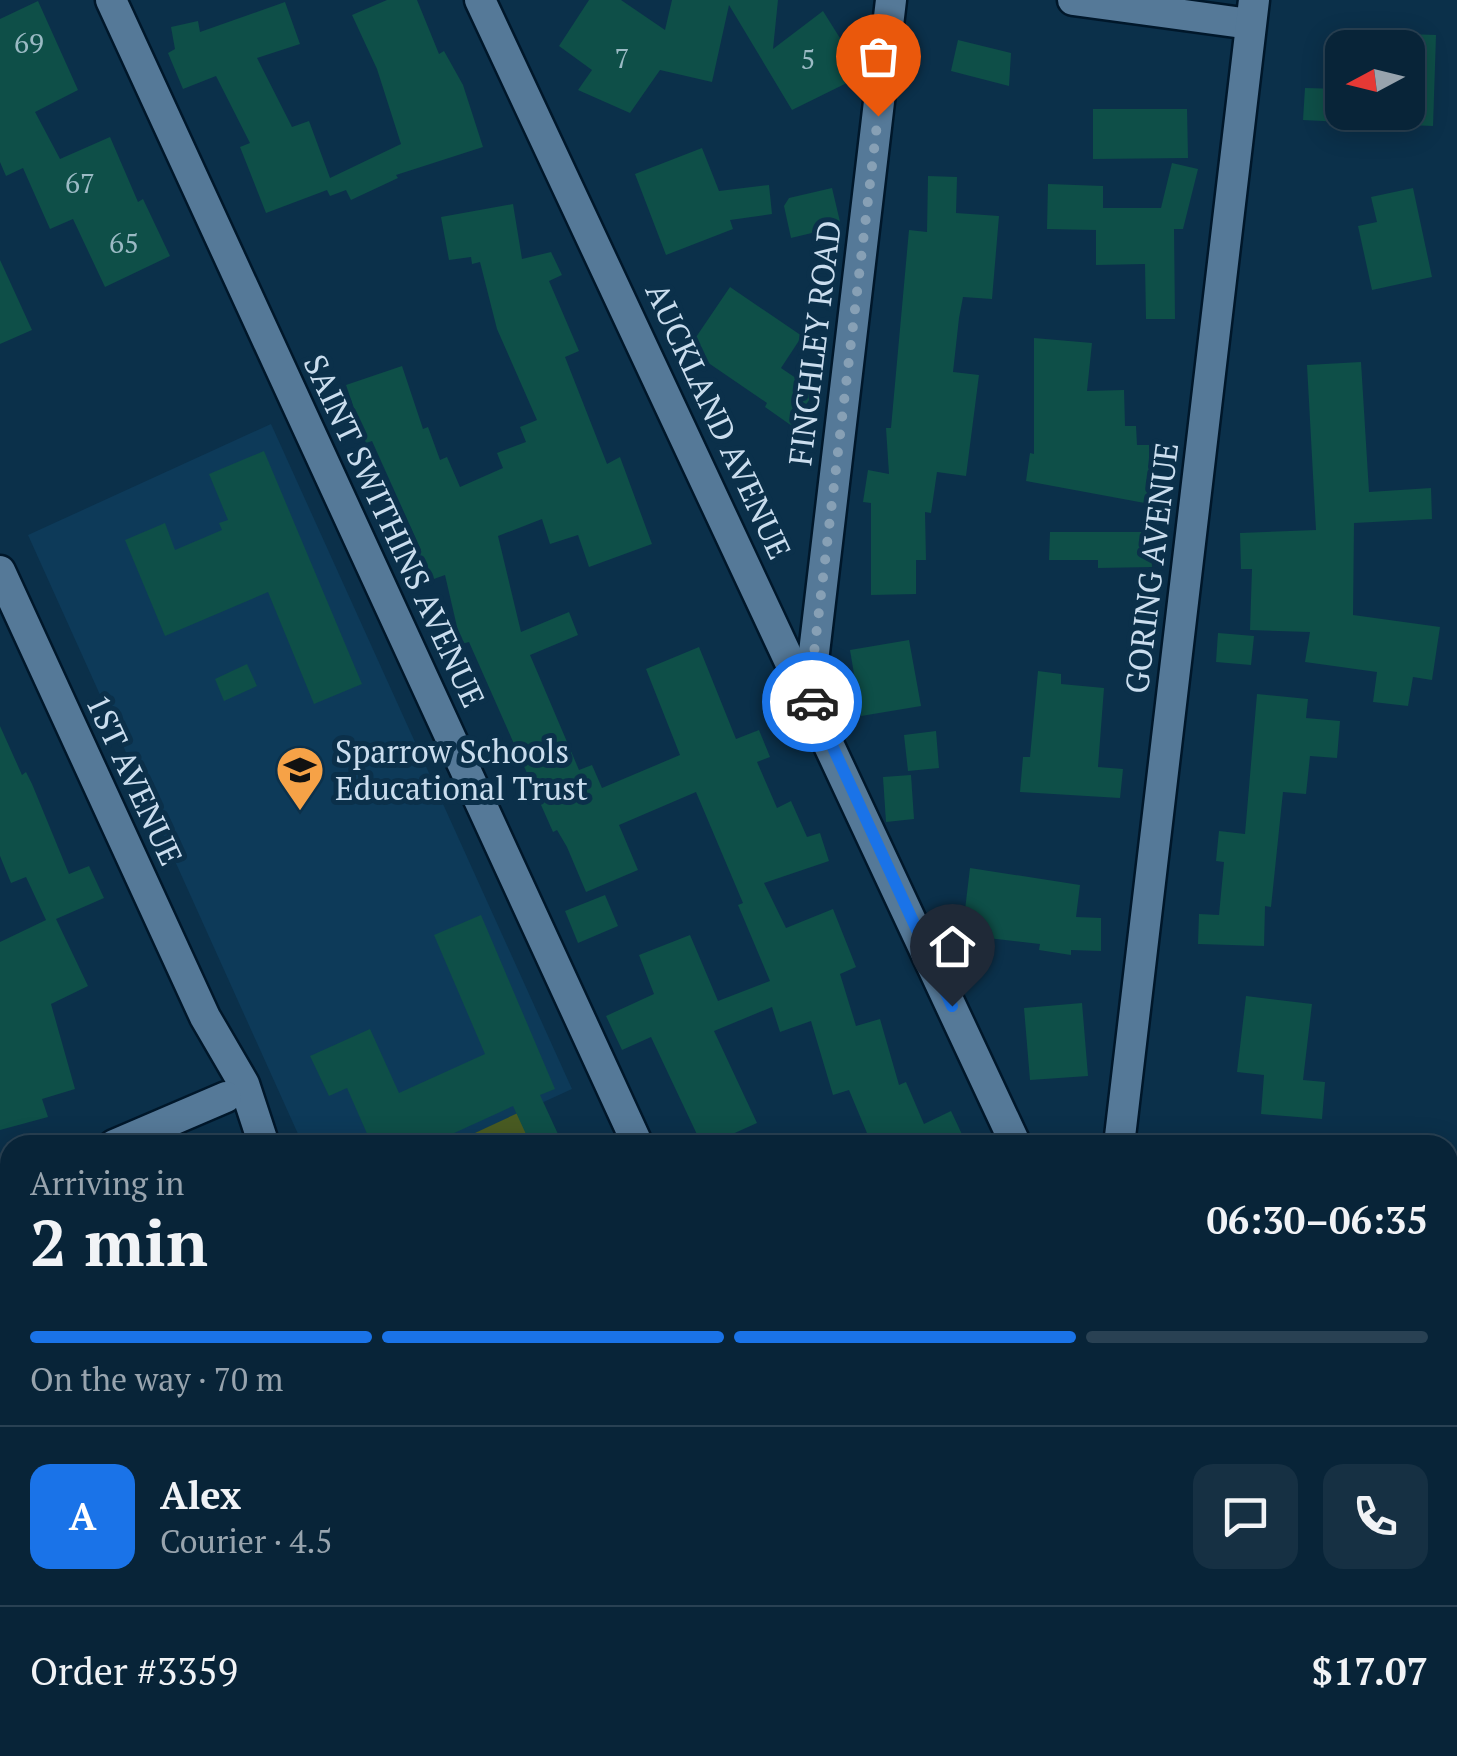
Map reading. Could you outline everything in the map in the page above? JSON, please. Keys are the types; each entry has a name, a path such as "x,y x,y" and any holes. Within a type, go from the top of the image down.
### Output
{"street":[{"name":"SAINT SWITHINS AVENUE","path":"111,0 633,1135"},
{"name":"AUCKLAND AVENUE","path":"480,0 809,695 1011,1135"},
{"name":"FINCHLEY ROAD","path":"809,695 891,0"},
{"path":"1073,0 1252,12"},
{"name":"GORING AVENUE","path":"1121,1135 1252,12"},
{"name":"1ST AVENUE","path":"0,572 205,1017 232,1088 257,1135"},
{"path":"136,1135 166,1121 192,1096 232,1088"}],"shaded area":[{"name":"Sparrow Schools Educational Trust","path":"271,424 572,1089 471,1135 298,1135 28,535"}],"green space":[{"path":"520,1112 530,1135 471,1135"}],"building":[{"path":"387,0 417,0 439,54 444,51 463,85 483,147 396,175 398,178 351,200 346,190 330,196 327,190 266,213 240,147 250,143 216,76 183,89 168,53 175,49 171,27 198,21 200,32 285,2 300,44 257,58 292,127 309,121 330,178 401,144 377,69 352,15"},
{"path":"589,0 621,0 665,30 672,0 778,0 773,49 823,11 863,75 792,110 729,5 712,82 660,70 630,113 578,90 592,70 559,46"},
{"path":"38,1 78,90 35,112 60,159 110,137 138,202 143,199 170,256 105,287 73,219 50,229 23,168 6,176 0,162 0,19"},
{"path":"1425,35 1436,35 1433,126 1425,126"},
{"path":"958,40 1011,53 1009,86 951,71"},
{"path":"1305,88 1325,89 1325,121 1303,120"},
{"path":"1093,109 1187,109 1188,158 1093,159"},
{"path":"702,148 719,191 769,185 772,214 730,220 733,229 666,255 635,174"},
{"path":"1172,163 1198,169 1183,229 1174,229 1175,319 1146,319 1145,264 1096,265 1096,230 1047,229 1048,184 1103,186 1103,208 1161,208"},
{"path":"928,176 957,177 956,213 999,216 992,299 963,297 959,318 953,372 979,375 966,476 937,472 931,513 925,512 926,560 916,560 916,594 871,595 871,503 863,502 868,470 889,474 886,428 891,428 909,230 927,232"},
{"path":"832,188 841,226 791,238 784,206 789,198"},
{"path":"1413,188 1432,277 1372,290 1358,226 1377,222 1371,197"},
{"path":"513,204 522,259 551,252 562,275 549,281 579,351 565,357 607,464 620,457 652,544 589,567 578,535 550,544 542,519 498,536 521,632 569,612 578,635 530,655 579,770 592,765 602,788 680,755 646,669 699,647 736,739 759,730 770,757 757,762 777,808 791,801 807,837 820,833 829,861 764,883 786,928 833,909 856,967 840,974 856,1026 880,1019 899,1085 906,1082 924,1124 951,1111 962,1135 868,1135 849,1090 833,1095 811,1021 780,1032 772,1007 714,1031 757,1123 730,1135 697,1135 651,1037 622,1050 606,1016 654,994 639,955 690,935 718,1001 770,981 738,905 743,903 696,792 619,825 638,870 586,892 567,847 557,830 553,832 469,642 461,644 445,575 417,585 406,555 421,550 372,441 366,443 346,385 402,366 423,429 428,427 440,460 447,457 460,487 503,468 497,453 526,442 520,427 537,420 497,329 480,262 472,264 471,257 449,260 441,217"},
{"path":"0,260 32,330 0,344"},
{"path":"730,287 802,336 781,368 815,391 792,426 765,407 767,403 688,349"},
{"path":"1034,338 1092,343 1087,391 1124,390 1125,426 1136,426 1137,445 1149,445 1150,504 1026,481 1030,453 1034,454"},
{"path":"1361,362 1369,492 1431,488 1432,519 1354,523 1353,615 1440,627 1432,680 1413,677 1408,706 1373,702 1377,672 1305,662 1310,632 1250,630 1252,569 1241,569 1240,533 1316,530 1307,365"},
{"path":"264,451 362,684 314,704 268,592 165,636 125,540 165,523 175,550 222,530 219,523 228,520 209,474"},
{"path":"1050,532 1151,532 1152,567 1098,568 1098,560 1049,560"},
{"path":"1218,633 1254,636 1251,665 1216,662"},
{"path":"909,640 921,706 861,716 850,650"},
{"path":"247,664 257,686 224,701 215,679"},
{"path":"1038,671 1061,674 1061,684 1104,688 1098,767 1123,769 1120,798 1020,792 1023,757 1030,757"},
{"path":"1257,694 1308,699 1306,718 1340,721 1337,758 1310,756 1306,794 1283,792 1271,907 1265,906 1264,946 1198,944 1199,914 1219,915 1224,862 1216,861 1219,831 1245,834"},
{"path":"0,726 22,775 26,772 32,784 69,874 89,866 104,898 56,919 88,986 51,1004 75,1089 42,1099 48,1117 0,1130 0,942 46,920 26,877 11,883 0,856"},
{"path":"936,731 939,768 908,771 904,735"},
{"path":"911,775 914,819 886,822 883,777"},
{"path":"970,868 1080,885 1076,917 1101,918 1101,951 1071,950 1071,955 1039,950 1040,944 962,935"},
{"path":"605,895 618,926 578,943 565,911"},
{"path":"481,915 555,1089 540,1095 558,1135 526,1135 513,1106 450,1135 368,1135 347,1088 329,1096 310,1056 370,1029 399,1093 485,1054 434,935"},
{"path":"1246,996 1312,1004 1303,1080 1325,1082 1322,1119 1261,1114 1264,1075 1237,1072"},
{"path":"1082,1003 1088,1076 1030,1080 1024,1008"}],"way so far":[{"path":"812,702 809,695 878,116"}],"place":[{"name":"Sparrow Schools Educational Trust","path":"300,812"}],"route":[{"path":"812,702 952,1006"}]}
